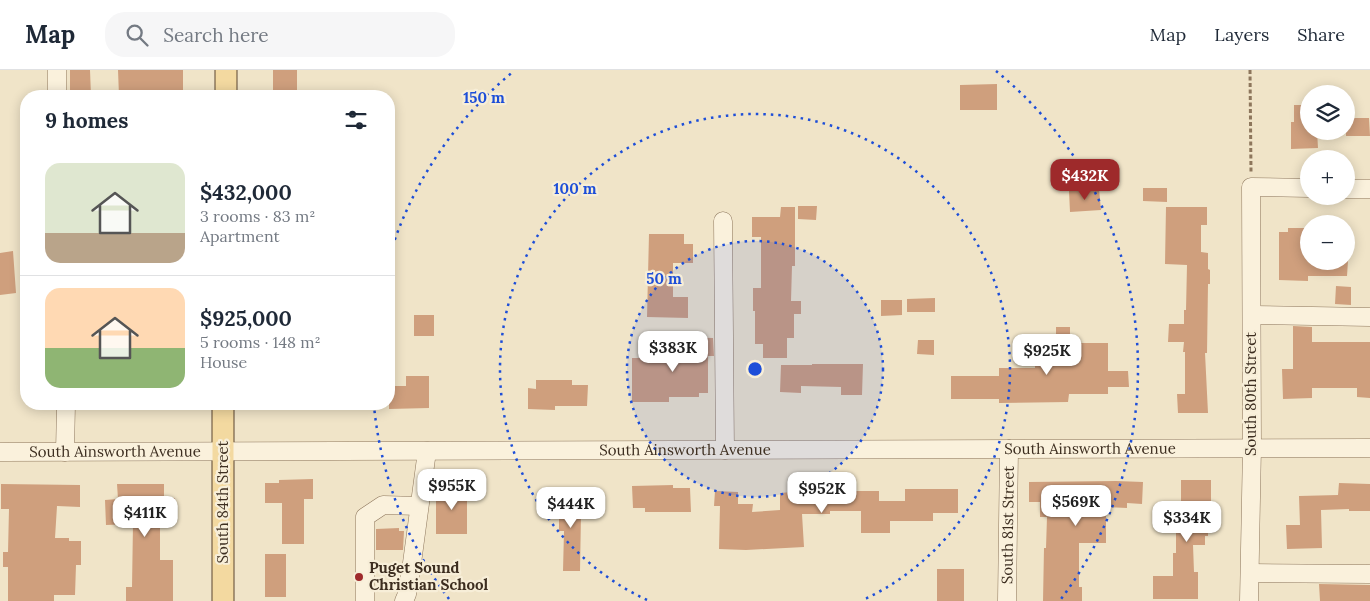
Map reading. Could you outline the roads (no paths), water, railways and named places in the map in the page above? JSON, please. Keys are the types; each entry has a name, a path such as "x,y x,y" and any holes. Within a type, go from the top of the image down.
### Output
{"main road":[{"path":"226,70 226,90"},
{"name":"South 84th Street","path":"223,410 223,601"}],"street":[{"path":"57,70 57,90"},
{"name":"South 80th Street","path":"1249,601 1252,447 1251,187 1300,188"},
{"path":"1355,188 1370,189"},
{"path":"723,221 725,450"},
{"path":"1252,315 1370,316"},
{"path":"65,452 66,410"},
{"name":"South Ainsworth Avenue","path":"0,452 1370,448"},
{"name":"South 81st Street","path":"1006,601 1009,449"},
{"path":"404,601 412,563 428,451"},
{"path":"365,601 365,517 383,505 419,506"},
{"path":"1250,573 1370,574"}],"place":[{"name":"Puget Sound Christian School","path":"359,577"}]}
